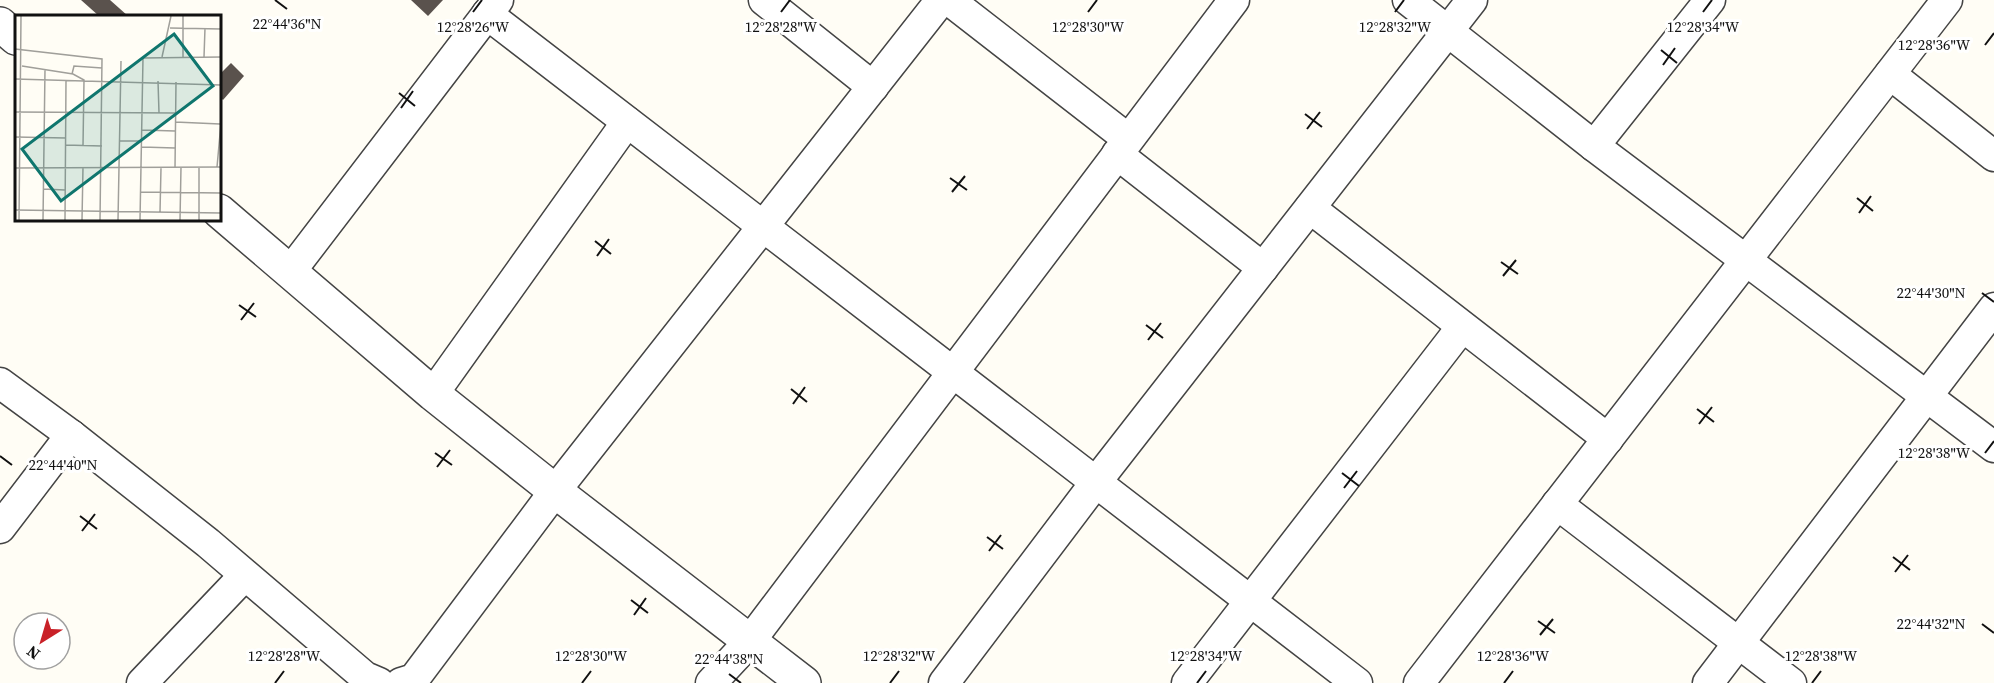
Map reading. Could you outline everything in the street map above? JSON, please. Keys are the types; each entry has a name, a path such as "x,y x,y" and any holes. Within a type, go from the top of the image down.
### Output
{"street":[{"path":"764,0 873,87"},
{"path":"401,683 414,679 555,491 941,0"},
{"path":"949,0 1263,268"},
{"path":"711,683 750,641 1234,0"},
{"path":"1408,0 1594,146 1994,447"},
{"path":"944,683 1096,482 1472,0"},
{"path":"1594,146 1710,0"},
{"path":"1419,683 1947,0"},
{"path":"290,272 492,7 627,122 1357,683"},
{"path":"0,24 15,37"},
{"path":"1890,74 1994,156"},
{"path":"433,394 627,122"},
{"path":"1310,208 1608,440"},
{"path":"220,212 433,394 804,683"},
{"path":"1708,683 1994,308"},
{"path":"1187,683 1462,327"},
{"path":"0,383 71,435 208,543 244,576 365,676 379,683"},
{"path":"0,528 71,435"},
{"path":"1557,504 1791,683"},
{"path":"142,683 244,576"}],"building":[{"path":"81,0 110,0 127,15 98,15"},
{"path":"411,0 443,0 428,16"},
{"path":"231,63 244,76 223,100 220,97 220,74"}]}
